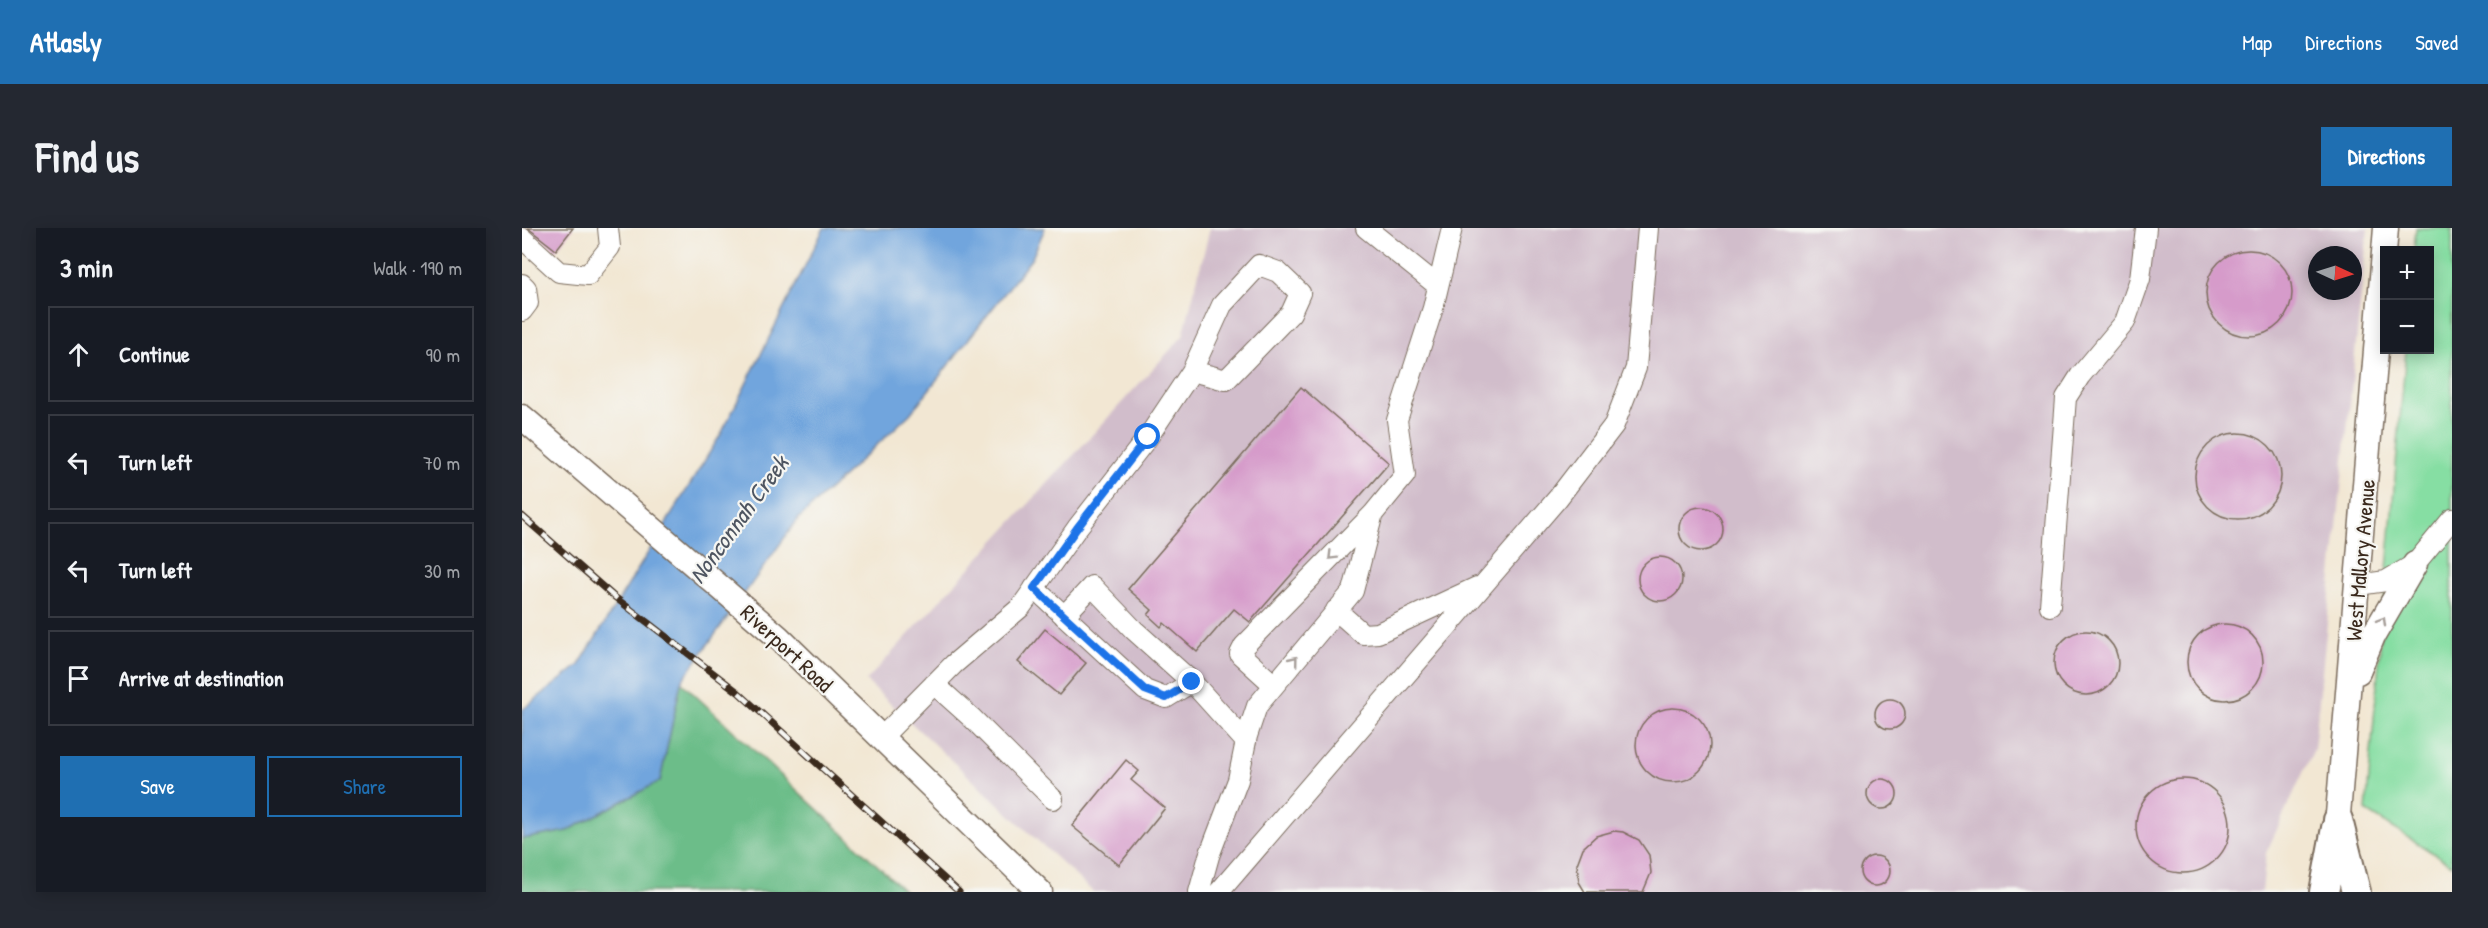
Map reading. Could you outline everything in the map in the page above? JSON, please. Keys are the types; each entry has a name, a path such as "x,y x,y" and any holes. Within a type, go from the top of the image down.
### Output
{"highway":[{"path":"2324,892 2338,820"},
{"path":"2338,820 2356,892"}],"main road":[{"name":"West Mallory Avenue","path":"2332,892 2386,228"},
{"name":"Riverport Road","path":"522,417 778,637 1040,892"},
{"path":"2349,694 2373,636 2415,564"}],"street":[{"path":"522,238 559,272 588,275 610,247 609,228"},
{"path":"1366,228 1438,286"},
{"path":"1274,685 1240,654 1244,646 1373,514 1405,475 1397,420 1438,286 1452,228"},
{"path":"1219,892 1558,498 1614,425 1636,368 1648,228"},
{"path":"2050,606 2066,398 2080,376 2125,322 2140,279 2146,228"},
{"path":"881,738 934,684 1021,607 1077,528 1148,437 1192,371 1222,305 1259,265 1278,272 1300,293 1291,313 1227,381 1192,371"},
{"path":"522,284 526,288 528,303 522,311"},
{"path":"1199,892 1209,856 1238,780 1257,706 1353,591 1373,514"},
{"path":"2358,585 2386,581 2415,564 2452,519"},
{"path":"1335,610 1363,634 1378,633 1485,583"},
{"path":"1064,616 1092,586 1134,630 1192,682 1246,742"},
{"path":"1034,588 1145,690 1166,698 1192,682"},
{"path":"934,684 973,719 1053,799"}],"shaded area":[{"path":"1210,228 2368,228 2362,286 2362,246 2308,246 2308,300 2361,300 2314,749 2266,853 2262,892 1093,892 866,681 1183,336"}],"green space":[{"path":"2416,228 2452,228 2452,865 2366,811 2406,354 2434,354 2434,246 2414,246"},
{"path":"681,682 906,892 522,892 522,839 567,831 660,781"}],"water":[{"name":"Nonconnah Creek","path":"824,228 1045,228 1032,258 910,414 798,519 681,682 660,781 567,831 522,839 522,710 579,665 721,434"}],"building":[{"path":"528,228 573,228 556,250"},
{"path":"2249,250 2266,253 2280,262 2289,276 2292,293 2289,310 2280,324 2266,333 2249,336 2232,333 2218,324 2209,310 2206,293 2209,276 2218,262 2232,253"},
{"path":"1301,387 1389,463 1250,622 1234,609 1197,652 1164,623 1161,627 1148,615 1152,610 1128,589"},
{"path":"2238,433 2255,436 2269,445 2278,459 2281,476 2278,493 2269,507 2255,516 2238,519 2221,516 2207,507 2198,493 2195,476 2198,459 2207,445 2221,436"},
{"path":"1701,507 1716,514 1723,529 1716,544 1701,551 1686,544 1679,529 1686,514"},
{"path":"1660,557 1675,564 1682,579 1675,594 1660,601 1645,594 1638,579 1645,564"},
{"path":"2225,624 2240,627 2252,635 2260,647 2263,662 2260,677 2252,689 2240,697 2225,700 2210,697 2198,689 2190,677 2187,662 2190,647 2198,635 2210,627"},
{"path":"1045,629 1086,663 1059,695 1018,662"},
{"path":"2080,631 2092,631 2109,640 2116,651 2118,663 2116,675 2109,686 2092,695 2080,695 2068,690 2059,681 2054,669 2054,657 2059,645 2068,636"},
{"path":"1890,699 1901,703 1905,714 1901,725 1890,729 1879,725 1875,714 1879,703"},
{"path":"1666,708 1680,708 1694,714 1704,724 1710,738 1710,752 1704,766 1694,776 1680,782 1666,782 1652,776 1642,766 1636,752 1636,738 1642,724 1652,714"},
{"path":"1126,760 1139,771 1131,780 1165,808 1119,865 1072,826"},
{"path":"1882,779 1893,783 1897,794 1893,805 1882,809 1871,805 1867,794 1871,783"},
{"path":"2174,779 2192,779 2217,792 2227,808 2230,826 2227,844 2217,860 2192,873 2174,873 2149,860 2136,835 2136,817 2149,792"},
{"path":"1614,831 1623,832 1639,840 1649,855 1651,873 1643,892 1585,892 1579,882 1577,864 1583,848 1596,836"},
{"path":"1875,856 1886,860 1890,871 1886,882 1875,886 1864,882 1860,871 1864,860"}],"railway":[{"path":"522,516 612,595 738,692 959,892"}],"route":[{"path":"1148,437 1077,528 1034,588 1145,690 1166,698 1192,682"}]}
